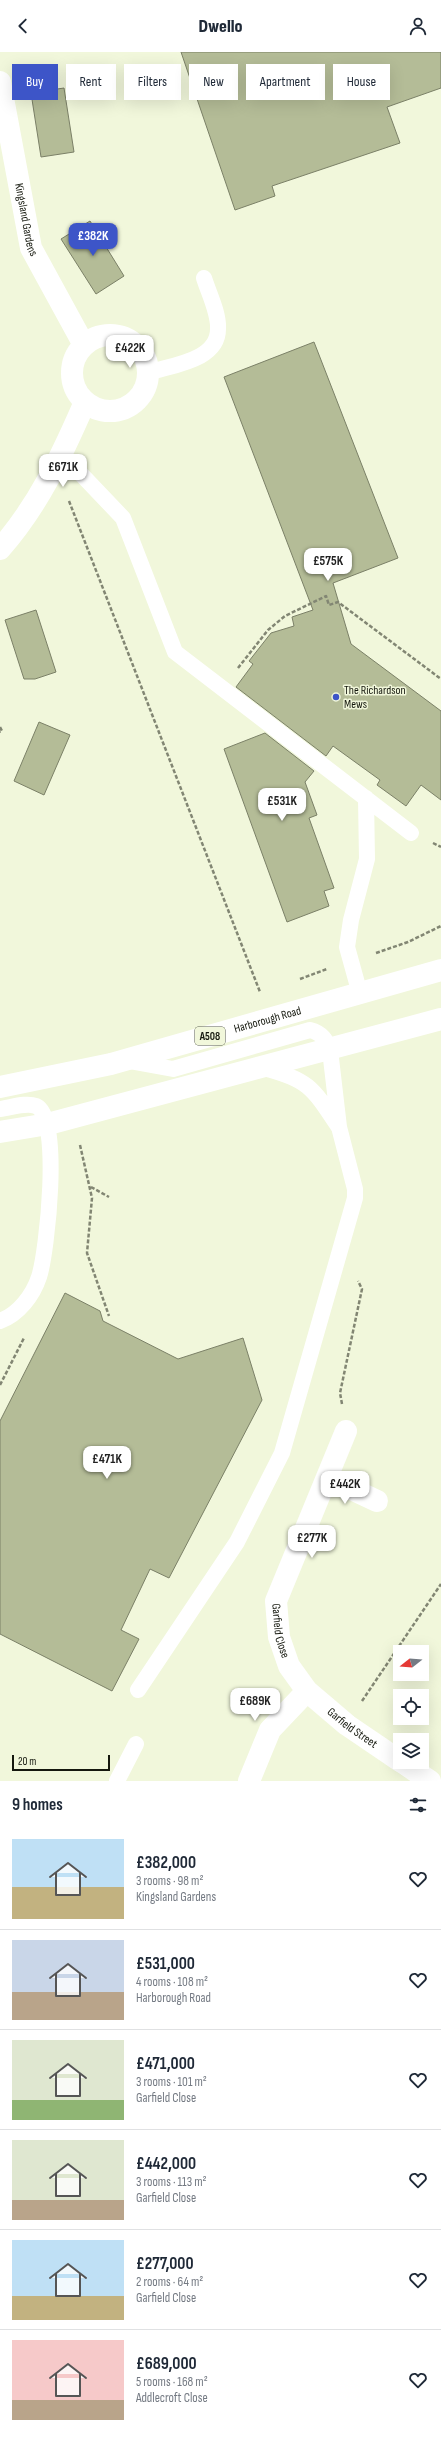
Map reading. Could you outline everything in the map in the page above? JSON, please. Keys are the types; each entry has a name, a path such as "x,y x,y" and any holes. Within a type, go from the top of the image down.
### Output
{"main road":[{"name":"Kingsland Gardens","path":"0,82 31,248 84,345"},
{"path":"106,335 119,336 130,341 140,350 146,360 148,373 146,385 140,396 131,405 120,410 107,411 95,409 85,402 76,392 72,380 72,367 76,355 84,345 94,338 106,335"},
{"path":"0,550 27,514 59,461 85,402"},
{"name":"Harborough Road","path":"0,1087 126,1060 441,970"},
{"path":"0,1132 48,1124 263,1068 441,1019"},
{"name":"Garfield Close","path":"307,1691 289,1666 279,1636 276,1601 328,1478 346,1431"},
{"path":"328,1478 377,1501"},
{"path":"249,1781 270,1730 307,1691"},
{"name":"Garfield Street","path":"307,1691 346,1725 393,1756"},
{"name":"Garfield Street","path":"413,1769 430,1781"}],"lane":[{"path":"148,373 199,356 212,347 218,329 204,278"},
{"path":"59,461 124,518 175,652 411,833"},
{"path":"360,994 347,948 368,859 366,798"},
{"path":"126,1060 173,1069 310,1030 318,1032 326,1040 330,1050 339,1127 354,1184 355,1198 282,1453 237,1542 138,1690"},
{"path":"263,1068 290,1075 307,1084 321,1100 339,1127"},
{"path":"0,1109 36,1106 42,1111 48,1124 50,1152 50,1202 46,1244 39,1278 27,1300 14,1313 0,1321"},
{"path":"116,1781 136,1744"}],"path":[{"path":"59,461 260,992"},
{"path":"223,688 268,630 285,616 326,596 329,605 338,602 441,679"},
{"path":"0,727 2,731 0,732"},
{"path":"80,1146 91,1187 92,1198 87,1253 109,1316"},
{"path":"91,1187 109,1197"},
{"path":"346,1431 340,1393 362,1289 355,1275"},
{"path":"346,1725 441,1584"}],"building":[{"path":"181,52 441,52 441,88 387,107 400,143 272,186 275,196 235,210 197,100 238,100 238,64 189,64 189,75"},
{"path":"64,88 74,152 41,157 32,100 58,100 58,89"},
{"path":"90,221 124,276 96,294 61,239"},
{"path":"314,342 398,558 333,583 351,644 441,711 441,800 421,785 406,806 377,785 380,780 333,746 326,756 236,687 253,664 249,661 271,633 294,626 292,617 313,610 224,377"},
{"path":"36,610 56,672 35,679 24,679 5,620"},
{"path":"39,722 70,735 44,795 14,781"},
{"path":"265,733 314,771 305,782 317,815 309,818 334,888 324,891 329,906 287,922 224,749"},
{"path":"65,1293 100,1311 103,1321 178,1359 243,1338 262,1400 169,1578 150,1569 121,1630 139,1639 112,1691 0,1634 0,1421"}],"place":[{"name":"The Richardson Mews","path":"336,697"}]}
